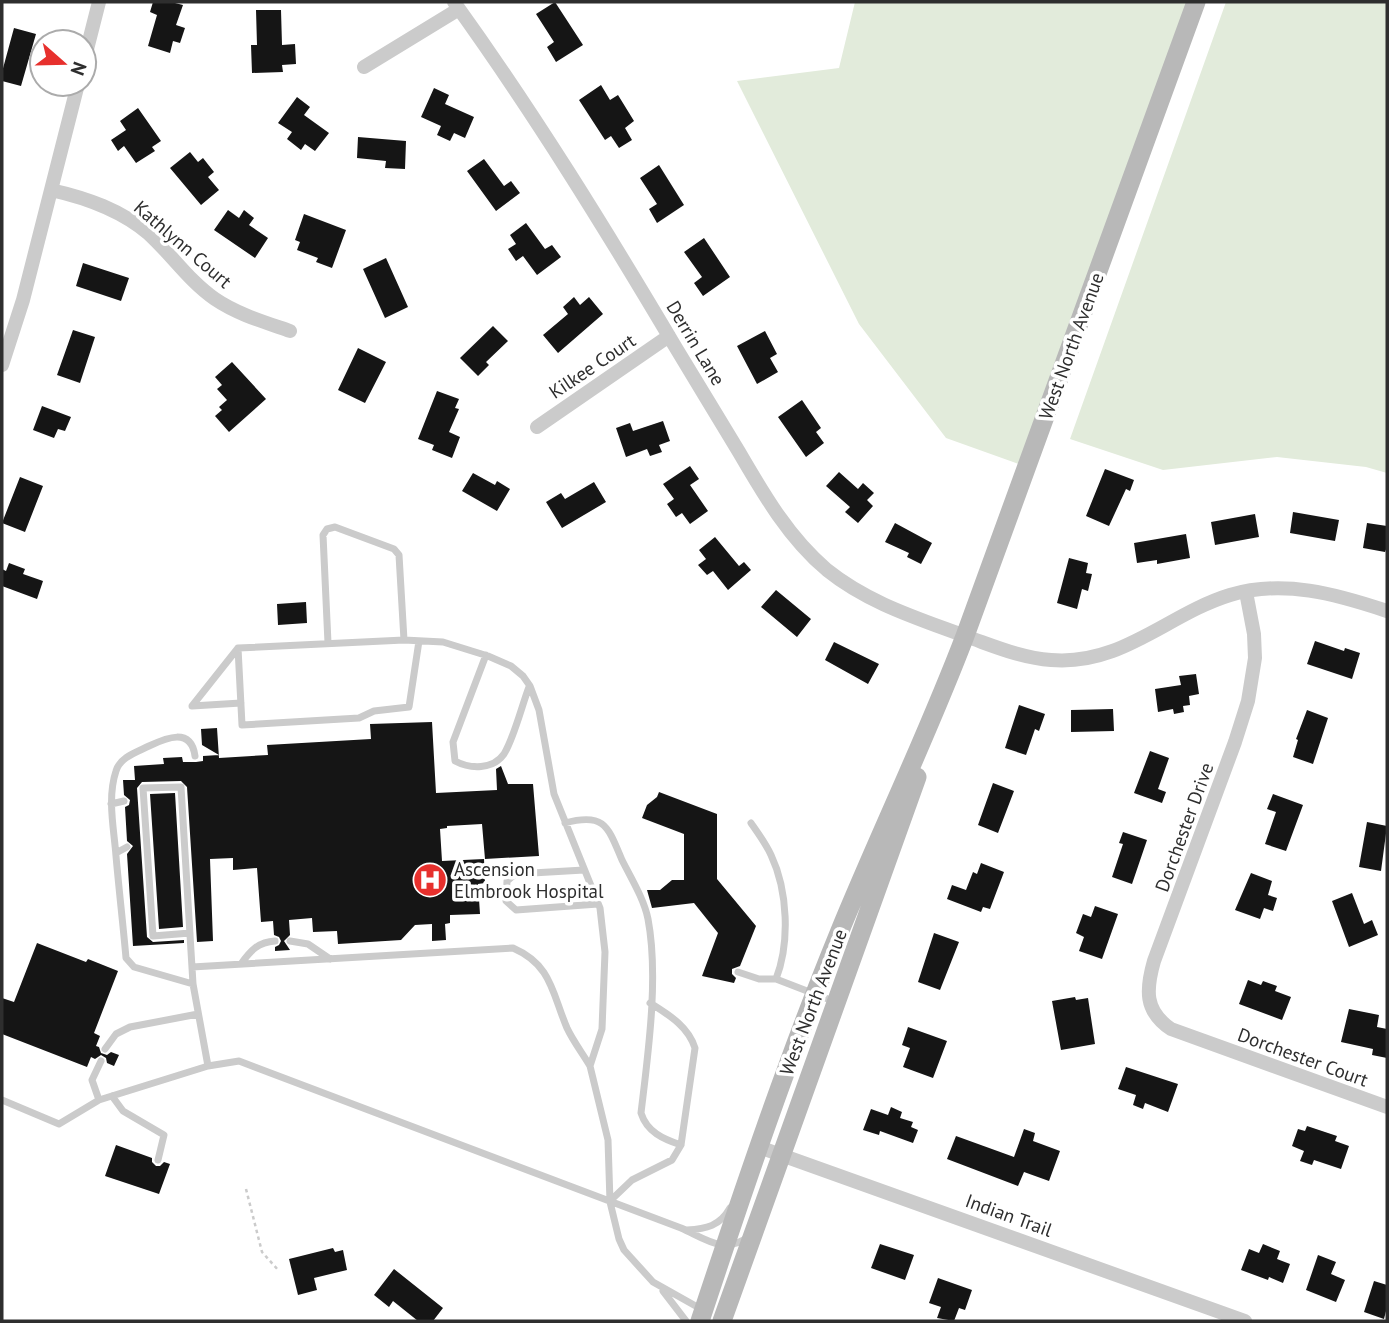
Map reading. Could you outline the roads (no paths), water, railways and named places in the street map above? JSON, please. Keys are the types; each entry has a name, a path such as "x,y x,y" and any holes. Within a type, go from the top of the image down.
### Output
{"main road":[{"name":"West North Avenue","path":"722,1321 909,803 945,689 1196,2"},
{"name":"West North Avenue","path":"704,1318 723,1246 815,995 886,821 945,689"}],"street":[{"path":"92,28 99,2"},
{"path":"364,67 457,5"},
{"name":"Derrin Lane","path":"457,5 559,155 775,513 827,570 868,597 916,619 1016,654 1046,660 1070,660 1108,653 1142,640 1214,601 1246,592 1299,589 1387,611"},
{"path":"2,365 23,300 74,98"},
{"name":"Kathlynn Court","path":"51,190 75,195 107,207 132,221 151,236 191,280 217,300 245,315 290,331"},
{"name":"Kilkee Court","path":"537,427 669,337"},
{"name":"Dorchester Drive","path":"1206,1042 1171,1029 1160,1021 1149,999 1148,987 1154,961 1222,780 1248,701 1255,658 1254,634 1246,592"},
{"name":"Dorchester Court","path":"1206,1042 1387,1107"},
{"name":"Indian Trail","path":"757,1154 782,1154 1245,1321"}],"lane":[{"path":"328,643 323,535 327,529 335,527 394,549 398,555 404,640"},
{"path":"241,703 192,706 238,648 404,640 443,642 511,666 523,676 539,710 554,794 598,904 605,952 604,997 602,1029 590,1066"},
{"path":"238,648 242,725 359,718 374,711 409,707 419,641"},
{"path":"486,656 453,742 455,761 465,766 490,766 503,755 530,686"},
{"path":"193,984 134,967 126,958 111,804 116,771 127,757 170,736 179,736 187,741 193,747 195,756"},
{"path":"190,933 153,936 143,788 181,787 190,933 193,984 208,1066"},
{"path":"111,804 124,801"},
{"path":"565,823 584,818 597,820 610,832 648,917 651,956 649,1040 641,1113 645,1123 662,1139 681,1144"},
{"path":"751,822 772,857 783,897 785,930 782,963 776,979"},
{"path":"116,853 127,847"},
{"path":"584,870 515,874 507,881 506,901 516,910 598,904"},
{"path":"241,964 256,946 275,941"},
{"path":"290,941 309,944 331,959"},
{"path":"192,967 513,948 526,954 539,964 548,976 568,1030 590,1066 608,1140 610,1202 624,1250 661,1288 704,1318"},
{"path":"738,972 759,979 776,979 837,1003"},
{"path":"610,1202 632,1180 672,1160 681,1144 695,1048 691,1035 674,1018 650,1003"},
{"path":"105,1049 116,1034 130,1027 198,1014"},
{"path":"99,1100 92,1080 101,1061"},
{"path":"2,1100 59,1124 99,1100 208,1066 239,1061 723,1246 741,1242 754,1233"},
{"path":"113,1096 123,1111 164,1135 158,1160"},
{"path":"687,1231 705,1229 716,1224 726,1214 757,1154"},
{"path":"661,1288 686,1321"}],"place":[{"name":"Ascension Elmbrook Hospital","path":"430,880"}]}
